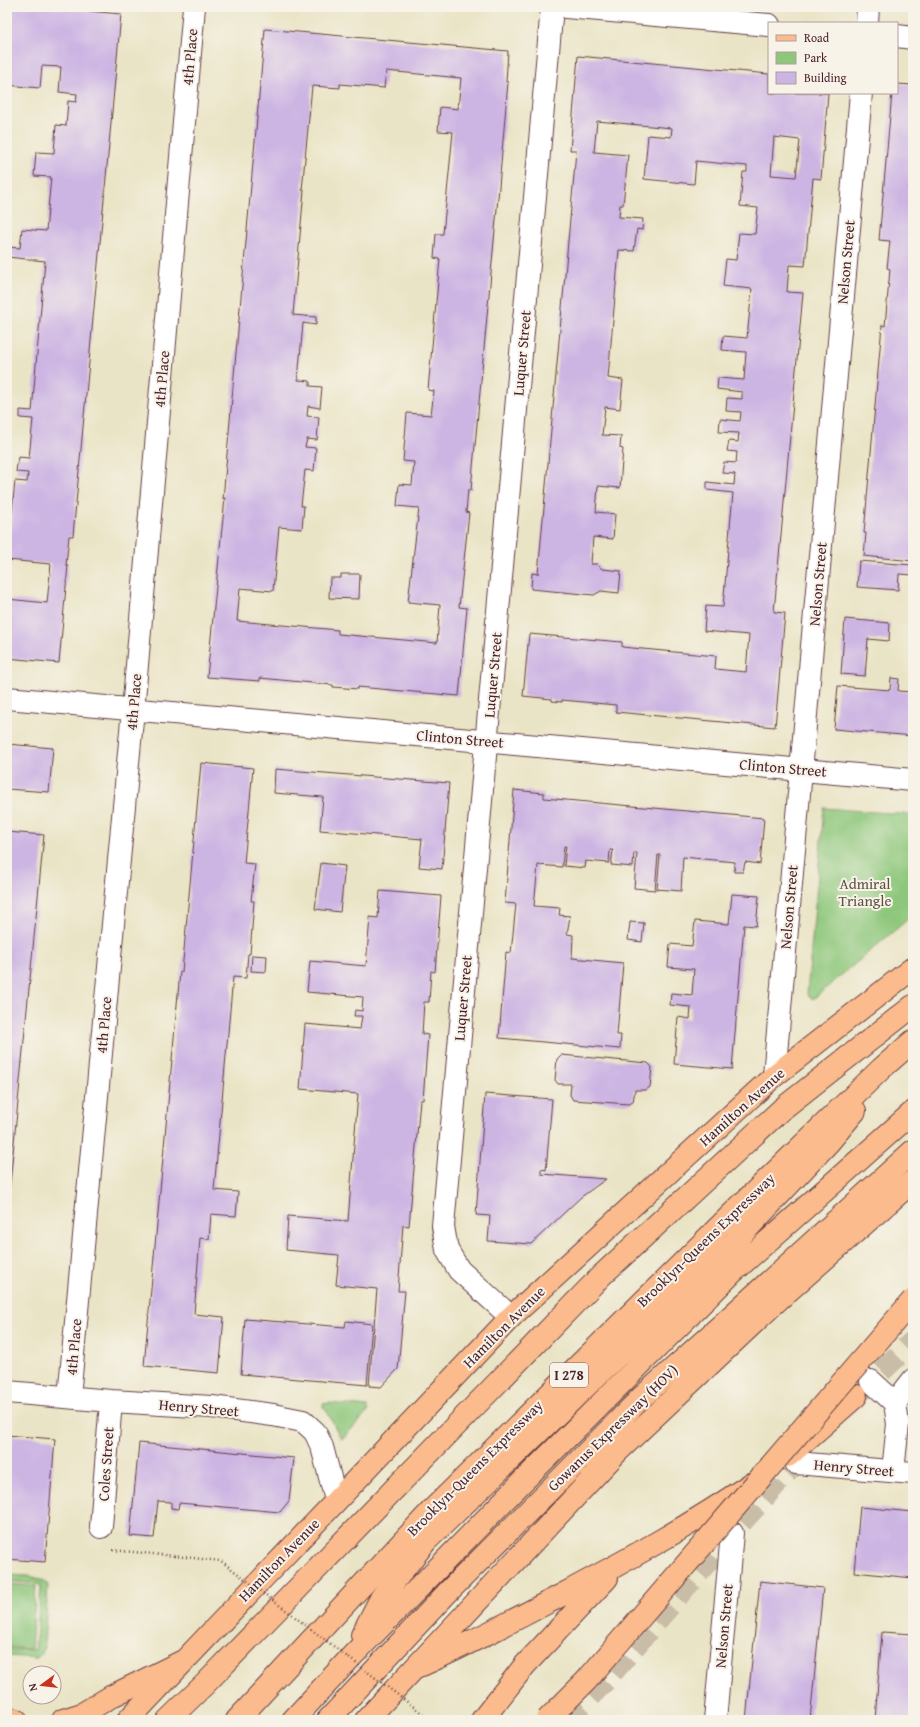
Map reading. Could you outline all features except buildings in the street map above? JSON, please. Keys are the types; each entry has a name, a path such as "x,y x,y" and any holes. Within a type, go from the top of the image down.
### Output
{"main road":[{"name":"Hamilton Avenue","path":"128,1720 181,1662 511,1317 774,1076 913,968"},
{"path":"168,1720 204,1685 602,1275 782,1109 913,1006"},
{"path":"352,1656 381,1598 426,1541 734,1243 829,1142 913,1043"},
{"name":"Brooklyn-Queens Expressway","path":"237,1720 434,1508 750,1196 881,1069 913,1043"},
{"path":"293,1720 352,1656 524,1480 733,1272 913,1112"},
{"name":"Gowanus Expressway (HOV)","path":"328,1720 447,1593 641,1398 913,1151"},
{"path":"366,1720 618,1452 778,1300 913,1181"},
{"path":"547,1720 586,1681 913,1300"},
{"path":"415,1668 466,1645 618,1565 722,1504 782,1462 856,1396"},
{"path":"482,1720 525,1665 618,1565"},
{"path":"63,1720 82,1714 112,1696 181,1662"},
{"path":"7,1718 16,1720"}],"street":[{"name":"4th Place","path":"69,1397 133,709 194,7"},
{"name":"Luquer Street","path":"511,1317 459,1270 447,1250 443,1226 552,7"},
{"path":"566,7 768,25"},
{"path":"867,22 868,7"},
{"path":"898,36 913,38"},
{"name":"Nelson Street","path":"774,1076 861,94"},
{"name":"Clinton Street","path":"7,698 913,780"},
{"path":"895,1403 913,1380"},
{"path":"871,1381 895,1403 906,1425 903,1472"},
{"name":"Henry Street","path":"7,1392 212,1408 273,1415 303,1421 315,1432 322,1447 336,1500"},
{"name":"Coles Street","path":"101,1527 111,1401"},
{"name":"Henry Street","path":"796,1463 903,1472"},
{"name":"Nelson Street","path":"715,1720 732,1533"}],"path":[{"path":"112,1550 221,1561 431,1720"}],"green space":[{"name":"Admiral Triangle","path":"824,808 913,815 913,915 813,999 807,994"},
{"path":"329,1403 367,1407 369,1411 341,1439 326,1409 323,1407 323,1404"},
{"path":"7,1575 34,1577 44,1581 48,1585 44,1646 42,1653 37,1658 7,1656 7,1649 35,1650 41,1588 40,1585 7,1581"},
{"path":"7,1584 36,1586 31,1649 7,1647"}],"tunnel":[{"path":"858,1394 913,1341"},
{"path":"567,1720 606,1680 732,1533 808,1449"}]}
